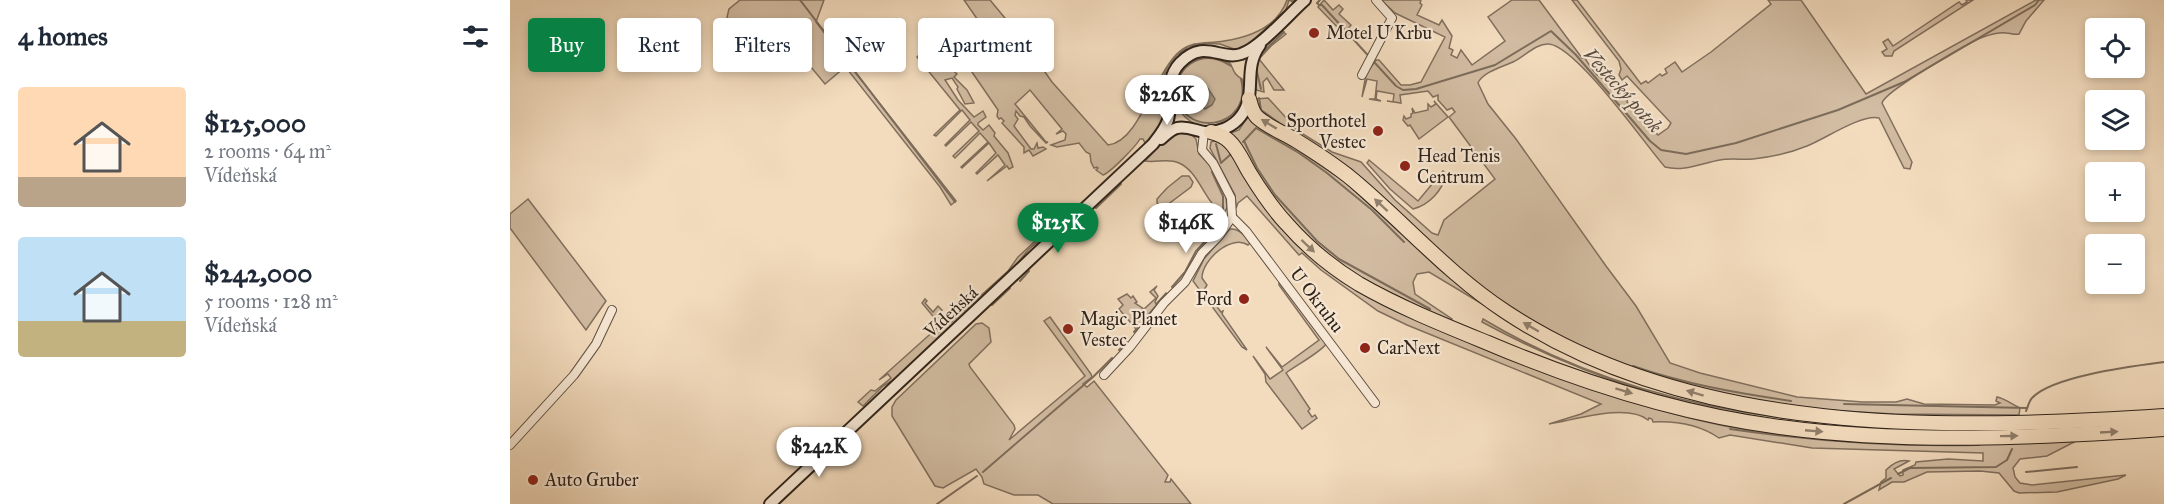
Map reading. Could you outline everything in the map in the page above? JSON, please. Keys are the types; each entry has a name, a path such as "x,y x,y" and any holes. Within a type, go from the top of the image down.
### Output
{"highway":[{"path":"1249,99 1256,116 1313,151 1351,178 1437,259 1496,305 1560,343 1631,373 1702,395 1752,406 1917,423 2034,423 2164,416"},
{"path":"1203,131 1222,136 1230,142 1264,195 1291,229 1316,254 1344,275 1390,300 1462,332 1535,362 1601,384 1668,404 1728,418 1833,433 1984,436 2164,429"}],"main road":[{"name":"Vídeňská","path":"1154,144 1167,123 1169,83 1184,59 1204,51 1238,55 1244,53 1265,38 1305,0"},
{"name":"Vídeňská","path":"770,504 1154,144 1175,129 1203,131 1224,129 1236,122 1246,109 1249,99 1252,58 1265,38"},
{"path":"1225,54 1241,65 1249,82"},
{"path":"1169,99 1177,116 1203,131"}],"street":[{"path":"1362,75 1392,17 1376,0"},
{"path":"1104,375 1130,347 1164,303 1185,282 1202,253 1219,236 1232,217 1231,198 1213,163 1202,150 1203,131"},
{"name":"U Okruhu","path":"1232,217 1253,240 1374,403"},
{"path":"510,445 574,375 596,344 612,310"}],"shaded area":[{"path":"740,0 824,0 816,22 824,32 824,72 839,72 825,84 812,68 812,18 728,18 729,9"},
{"path":"964,0 990,0 1005,18 976,18"},
{"path":"1289,0 1286,10 1244,48 1234,49 1220,44 1205,43 1244,37 1262,29 1277,17"},
{"path":"1324,0 1333,10 1339,5 1343,9 1339,14 1351,25 1344,34 1318,7"},
{"path":"1381,0 1421,0 1422,5 1417,15 1439,25 1442,20 1452,36 1449,48 1453,50 1451,55 1457,58 1461,50 1472,65 1505,41 1488,17 1512,0 1539,0 1594,72 1605,79 1616,80 1612,85 1623,98 1628,96 1627,102 1658,135 1671,123 1627,76 1622,80 1619,75 1621,69 1619,61 1572,0 1577,0 1641,84 1646,81 1648,83 1660,74 1662,76 1667,73 1665,69 1675,62 1682,72 1771,4 1768,0 1801,0 1866,94 2036,0 2044,0 2026,21 2019,34 1991,35 1961,48 1897,88 1882,103 1912,162 1910,169 1904,168 1879,118 1853,123 1794,151 1753,159 1720,160 1686,168 1665,167 1610,98 1576,61 1561,49 1549,44 1539,46 1513,62 1488,73 1478,83 1488,104 1516,139 1636,306 1670,363 1700,373 1797,397 1863,402 1896,402 1907,399 1924,404 1995,405 2000,403 1996,401 1997,397 2020,408 2019,415 1894,414 1809,409 1725,396 1599,358 1476,288 1367,189 1260,115 1256,99 1268,98 1298,131 1332,152 1361,162 1395,200 1432,233 1438,235 1444,220 1495,179 1449,117 1455,112 1452,108 1447,110 1438,100 1438,95 1433,97 1428,91 1400,95 1401,103 1393,102 1394,94 1377,91 1376,99 1381,101 1369,99 1375,99 1377,81 1367,79 1362,97 1366,74 1376,60 1379,60 1401,85 1421,82 1445,37 1395,13"},
{"path":"1966,0 1973,0 1894,51 1892,56 1885,56 1882,52 1887,49 1883,42 1888,39 1893,46 1959,2 1962,5 1967,2"},
{"path":"1280,30 1286,34 1259,59 1284,90 1274,90 1267,78 1263,82 1264,92 1256,90 1255,63 1267,43"},
{"path":"1205,43 1188,47 1168,66 1162,80 1163,114 1157,131 1145,143 1143,139 1140,139 1123,159 1103,175 1096,170 1097,167 1094,168 1090,154 1079,143 1057,147 1051,145 1065,140 1066,134 1063,131 1056,134 1062,129 1030,90 1015,104 1048,142 1046,143 1016,111 1015,115 1018,119 1014,126 1031,149 1034,149 1037,143 1038,148 1046,149 1033,156 1029,150 1024,153 1024,147 1002,123 1004,121 997,116 998,110 972,72 1045,72 1108,145 1119,141 1129,132 1138,119 1163,74 1171,61 1180,51 1185,48 1196,44"},
{"path":"1205,56 1230,63 1235,74 1242,79 1244,88 1244,97 1236,114 1225,122 1211,126 1196,124 1185,117 1178,107 1175,95 1176,83 1181,71 1191,62"},
{"path":"850,72 855,72 956,201 951,205 940,187"},
{"path":"929,72 954,72 957,74 954,77 967,90 974,103 965,104 952,78 945,80 958,100 974,117 983,111 986,117 978,125 983,130 989,125 995,133 994,136 1008,153 1013,167 1009,169 1007,166 987,181 1005,165 998,155 976,173 996,153 989,143 961,167 988,142 980,133 955,158 953,156 979,131 971,122 945,145 970,120 962,110 936,136 934,135 960,110"},
{"path":"1200,83 1207,87 1215,99 1212,105 1205,109 1194,100 1191,93 1193,87"},
{"path":"1434,101 1448,117 1419,139 1410,125 1408,126 1403,120 1404,116 1406,119 1411,117 1412,108 1415,113 1428,110 1428,104 1431,107 1436,104"},
{"path":"1249,115 1345,182 1439,269 1484,305 1429,272 1417,274 1413,282 1415,294 1452,319 1450,322 1344,270 1286,218 1228,134 1239,130"},
{"path":"1179,132 1190,133 1196,139 1199,154 1211,166 1226,197 1227,208 1224,213 1212,203 1186,167 1171,161 1145,161 1169,136"},
{"path":"1220,139 1321,263 1619,398 1731,427 1829,440 1911,444 2076,441 2047,456 2020,459 2013,468 2015,477 2020,483 2032,485 2126,475 2118,479 2057,492 2019,493 2014,491 1999,473 1927,472 1904,482 1892,482 1879,490 1881,482 1886,478 1886,470 1897,462 1909,461 1894,469 1900,476 1903,475 1903,470 1915,465 1916,462 1948,459 1983,461 1983,453 1812,448 1730,435 1719,438 1696,427 1679,423 1653,422 1652,419 1648,420 1639,415 1627,413 1600,414 1549,424 1581,414 1601,404 1378,311 1321,270 1302,253 1299,255 1247,196 1238,203 1236,208 1235,195 1210,148 1211,142"},
{"path":"1369,160 1418,201 1443,171 1446,175 1434,196 1413,209 1390,189 1367,163"},
{"path":"1182,176 1189,176 1193,182 1191,187 1163,208 1157,203 1157,199"},
{"path":"528,199 606,301 586,330 510,228 510,214"},
{"path":"1048,229 1051,230 1028,250 1010,273 903,374 883,386 863,406 858,402 871,390 875,391 891,378 888,374 879,380 937,328 937,321 922,303 925,299 927,301 925,303 933,312 938,306 942,310 937,316 947,326 1008,271 1018,257"},
{"path":"1230,229 1239,231 1250,243 1248,245 1234,243 1219,251 1207,264 1202,278 1207,285 1204,290 1221,312 1223,311 1222,314 1247,350 1242,347 1193,281 1204,259"},
{"path":"1279,282 1326,344 1314,355 1286,373 1310,409 1308,411 1312,417 1315,415 1317,418 1302,429 1266,382 1265,374 1253,356 1270,379 1283,370 1266,347 1282,367 1319,340"},
{"path":"1157,286 1154,290 1158,296 1156,304 1166,293 1167,295 1136,334 1136,329 1119,309 1123,305 1118,299 1127,294 1131,298 1133,296 1137,302 1135,303 1144,309 1156,298 1150,292"},
{"path":"1050,317 1091,374 1092,377 1083,384 1087,387 1094,381 1168,475 1165,482 1170,482 1171,479 1191,504 1053,504 1038,495 1014,495 984,484 976,469 943,488 935,486 892,416 892,407 896,400 976,324 982,323 989,328 991,342 969,364 1014,425 1015,429 1009,440 1085,376 1044,321"},
{"path":"1483,319 1535,347 1588,370 1643,389 1756,414 1814,422 1930,427 1930,431 1866,430 1802,425 1718,411 1677,400 1597,375 1520,341 1482,322"}],"waterway":[{"path":"800,0 955,202"},
{"name":"Vestecký potok","path":"1320,0 1317,3 1322,5 1396,86 1403,90 1416,89 1495,65 1551,31 1576,55 1650,141 1661,150 1686,154 1736,143 1838,110 1904,82 2035,5 2039,0"},
{"path":"1260,55 1284,32"},
{"path":"1177,81 1187,67 1200,59 1215,59 1231,66"},
{"path":"1258,63 1256,68 1261,89"},
{"path":"1175,89 1180,106 1189,117 1201,122 1214,123 1227,118 1237,109 1242,96 1241,79"},
{"path":"1259,98 1261,110 1285,127"},
{"path":"1243,142 1256,128 1299,153 1372,210 1404,242"},
{"path":"1244,141 1257,168 1275,195 1317,241 1339,259 1430,309"},
{"path":"1216,144 1221,163 1231,154"},
{"path":"1319,147 1351,169 1398,211"},
{"path":"1212,172 1223,196 1223,213"},
{"path":"1096,208 1121,184"},
{"path":"1073,231 1085,221"},
{"path":"1172,287 1185,272 1196,251 1213,233"},
{"path":"1020,281 1029,271"},
{"path":"992,305 1010,288"},
{"path":"1134,332 1166,294"},
{"path":"1119,350 1127,342"},
{"path":"983,472 1112,358"},
{"path":"2026,411 2032,398 2042,390 2057,384 2094,373 2164,362"},
{"path":"1633,366 1711,387 1791,401"},
{"path":"1844,404 2027,408"},
{"path":"1730,429 1854,442 1979,445"},
{"path":"1898,474 1910,468 1996,467 2007,460 2012,449"},
{"path":"2026,472 2077,467"},
{"path":"937,504 977,476"},
{"path":"1844,504 1891,478"}],"place":[{"name":"Motel U Krbu","path":"1314,33"},
{"name":"Sporthotel Vestec","path":"1378,131"},
{"name":"Head Tenis Centrum","path":"1405,166"},
{"name":"Ford","path":"1244,299"},
{"name":"Magic Planet Vestec","path":"1068,329"},
{"name":"CarNext","path":"1365,348"},
{"name":"Auto Gruber","path":"533,480"}]}
